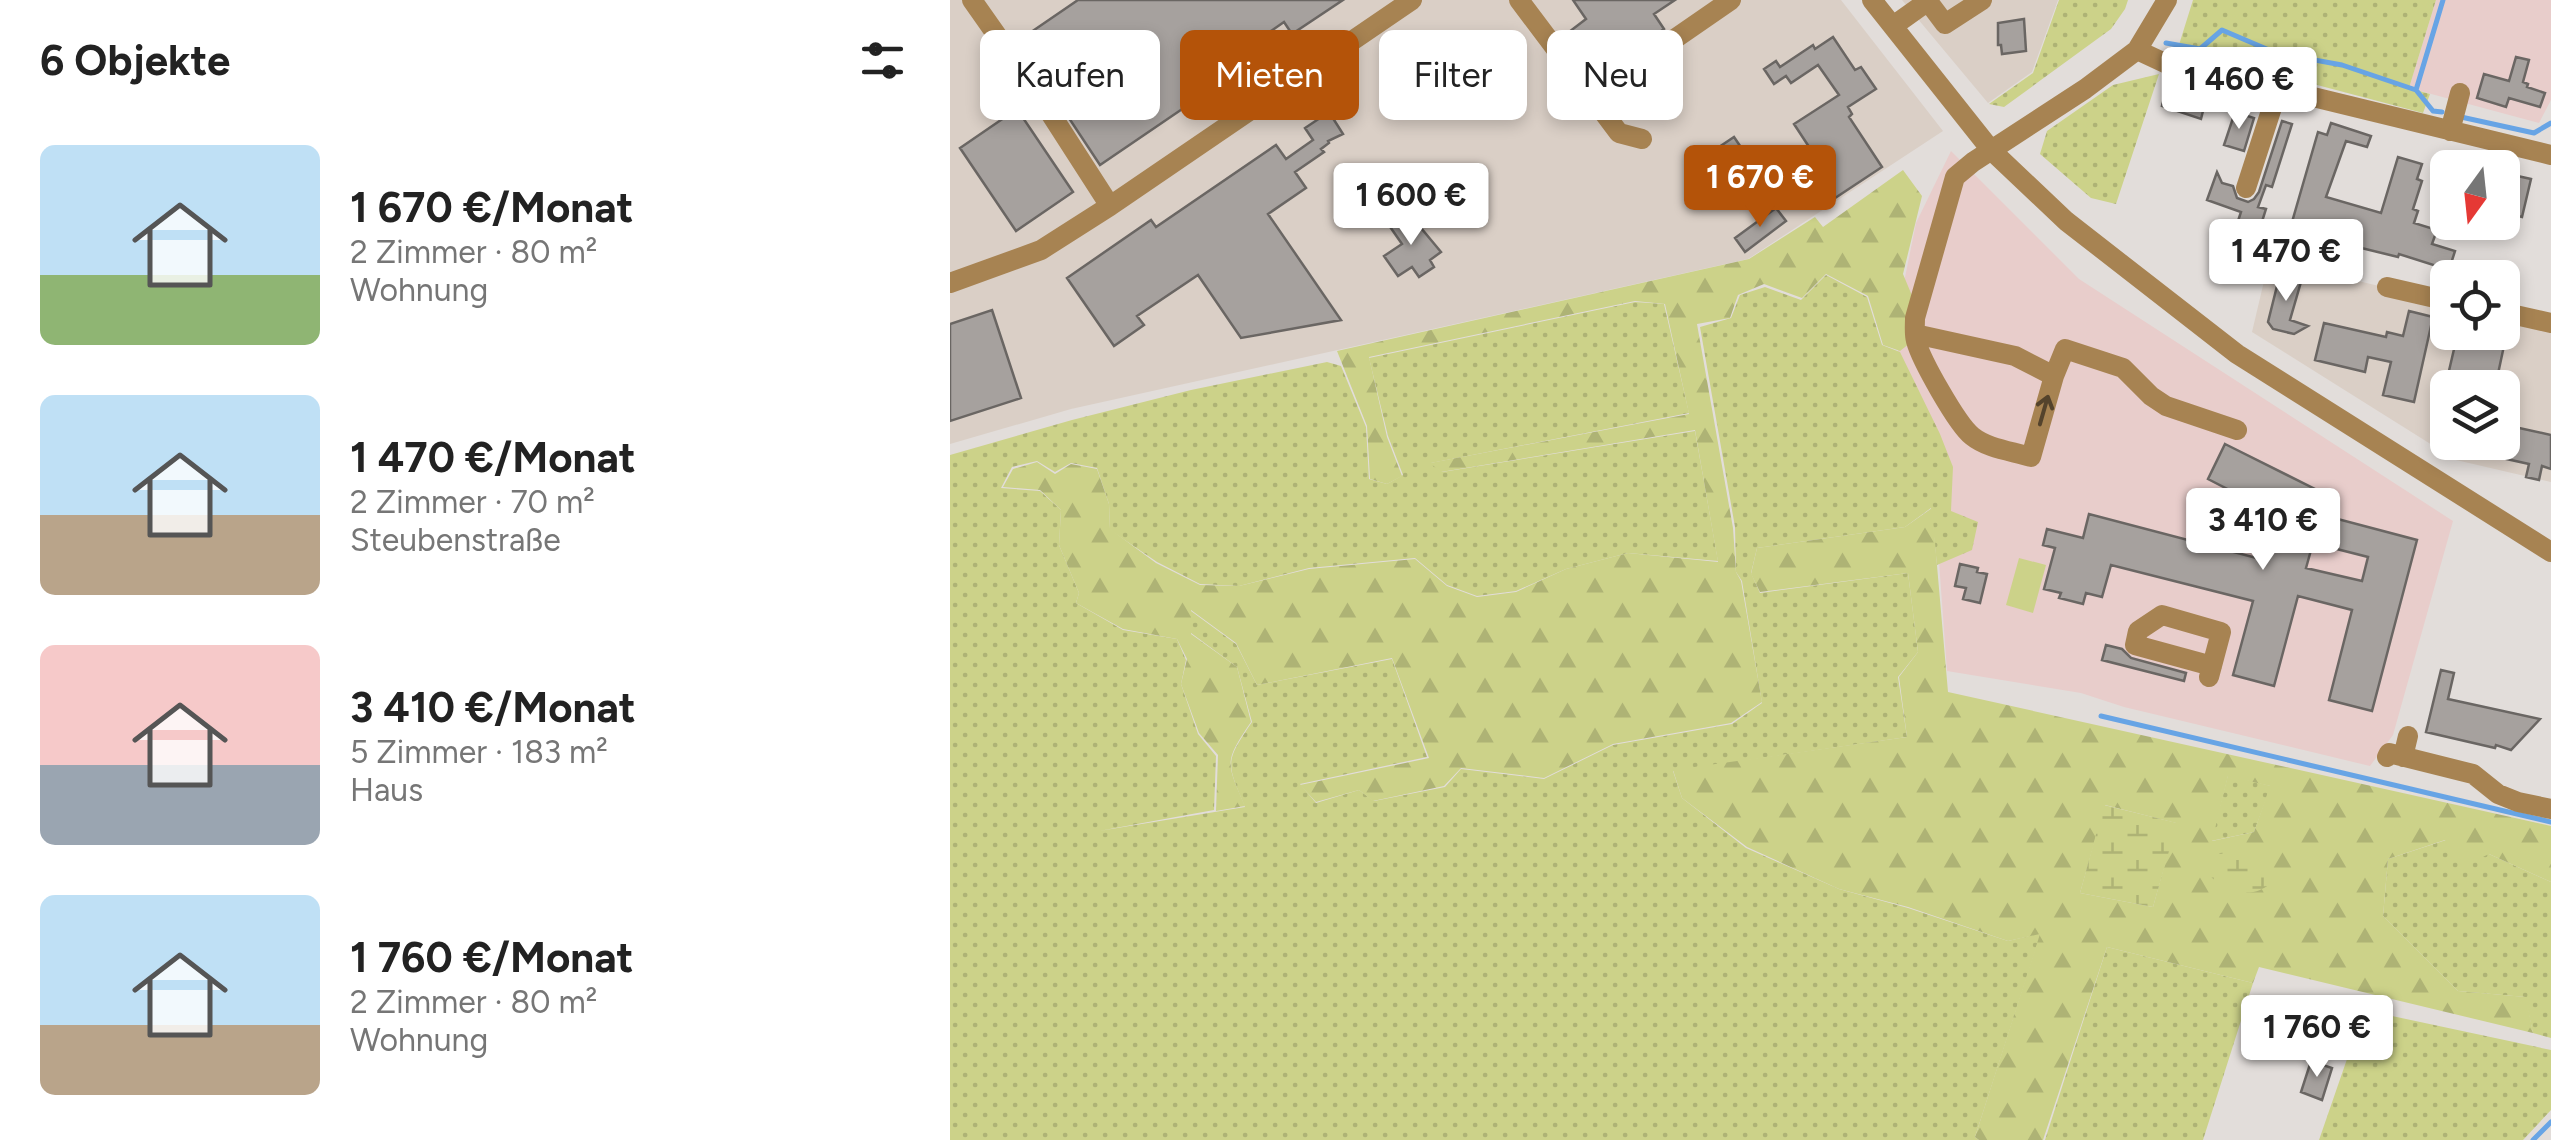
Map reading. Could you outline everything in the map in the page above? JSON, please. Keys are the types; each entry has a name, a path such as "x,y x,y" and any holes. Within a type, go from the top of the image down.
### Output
{"street":[{"path":"972,0 1110,206"},
{"path":"950,282 1041,250 1412,0"},
{"path":"1519,0 1547,37"},
{"path":"1683,33 1731,0"},
{"path":"1872,0 1990,150 2066,221 2237,354 2551,552"},
{"path":"1893,26 1928,1 1945,24 1982,0"},
{"path":"2167,0 2137,50 1955,177 1930,258 1915,334 1933,378 1968,434 1984,444 2031,457 2065,350 2123,368 2166,406 2237,430"},
{"path":"2137,50 2166,64 2551,155"},
{"path":"2246,188 2278,89"},
{"path":"2450,132 2460,92"},
{"path":"1610,120 1619,133 1642,139"},
{"path":"2387,287 2430,296"},
{"path":"2520,316 2551,323"},
{"path":"1915,334 2015,356 2054,376"},
{"path":"2399,750 2473,774 2498,794 2518,802 2551,809"}],"shaded area":[{"path":"950,0 1841,0 1943,131 1748,259 1071,409 950,444"},
{"path":"1902,0 2058,0 2032,72 1988,103"},
{"path":"2436,0 2551,0 2551,100 2539,123 2409,88"},
{"path":"1951,151 2079,279 2453,521 2393,735 2370,766 2124,707 2081,693 1947,671 1931,452 1898,364 1898,312 1916,223"},
{"path":"2269,260 2430,298 2430,350 2520,350 2520,319 2551,327 2551,482 2456,460 2520,460 2520,370 2430,370 2430,444 2252,332"}],"green space":[{"path":"2059,0 2128,0 2111,29 2004,107 1989,104 2033,73"},
{"path":"2193,0 2436,0 2409,88 2430,94 2423,113 2178,48"},
{"path":"2159,74 2116,204 2091,198 2040,154 2047,131 2113,85"},
{"path":"1903,170 1922,196 1903,274 1913,298 1914,340 1900,351 1883,345 1868,296 1826,274 1802,298 1764,284 1738,295 1730,318 1697,324 1733,528 1736,572 1741,581 1762,702 1731,723 1613,744 1544,778 1461,768 1444,786 1373,801 1359,790 1316,802 1300,785 1429,758 1392,658 1257,685 1236,643 1191,610 1191,634 1237,667 1251,722 1231,763 1245,806 1216,811 1218,755 1199,733 1181,684 1187,659 1177,639 1123,629 1076,603 1079,593 1059,545 1061,510 1040,490 1003,487 1013,469 1037,462 1055,474 1071,464 1097,469 1109,504 1110,529 1156,563 1200,585 1239,586 1309,569 1415,559 1447,586 1477,597 1516,592 1566,569 1628,553 1718,562 1695,430 1441,472 1430,463 1689,414 1665,304 1635,301 1369,357 1387,437 1402,476 1387,484 1370,479 1367,426 1337,351 1749,259 1815,217 1823,227"},
{"path":"1826,275 1867,297 1882,345 1900,352 1953,467 1951,511 1978,522 1972,550 1937,565 1931,508 1905,527 1757,548 1751,573 1760,593 1908,573 1918,652 1898,677 1907,737 1673,771 1682,798 1746,848 1839,889 2008,941 2041,933 1975,1137 1979,1140 950,1140 950,455 1191,390 1327,362 1341,366 1366,427 1369,479 1387,484 1403,475 1388,436 1369,358 1635,302 1664,304 1689,413 1431,463 1442,472 1695,431 1718,561 1628,553 1566,569 1516,591 1477,596 1447,585 1415,558 1309,568 1239,586 1200,584 1157,562 1110,530 1109,504 1097,468 1071,463 1055,472 1037,461 1012,467 1001,488 1040,491 1061,510 1059,545 1079,593 1076,603 1123,630 1177,639 1186,660 1181,684 1198,734 1216,756 1214,810 1099,831 1245,807 1231,763 1252,722 1237,667 1191,633 1191,611 1236,644 1257,685 1392,659 1427,757 1300,784 1316,803 1359,790 1374,801 1445,787 1461,769 1544,779 1613,745 1732,724 1762,703 1742,581 1736,572 1735,527 1700,327 1731,318 1740,295 1765,287 1801,300"},
{"path":"1932,508 1948,692 2551,826 2551,882 2489,854 2468,864 2445,840 2388,859 2383,916 2458,991 2526,997 2533,1033 2259,967 2253,983 2107,947 2043,1140 1975,1137 2040,934 2008,941 1908,907 1839,889 1747,847 1682,798 1673,770 1907,737 1899,677 1918,652 1908,573 1760,592 1751,574 1757,548 1905,527","holes":["2228,776 2270,786 2254,832 2212,841","2105,805 2176,823 2153,907 2080,893"]},
{"path":"2019,558 2046,565 2033,613 2006,605"},
{"path":"2228,775 2271,786 2254,832 2211,841"},
{"path":"2104,805 2177,823 2153,907 2080,893"},
{"path":"2446,840 2551,882 2551,1038 2533,1033 2525,997 2458,991 2383,916 2388,859"},
{"path":"2244,850 2269,870 2272,882 2265,888 2241,892 2224,887 2210,876 2210,862 2220,853"},
{"path":"2107,947 2253,983 2203,1140 2045,1140"},
{"path":"2364,1010 2551,1050 2551,1110 2523,1140 2319,1140"}],"building":[{"path":"1078,0 1343,0 1298,30 1289,30 1284,22 1272,30 1180,30 1180,111 1100,165 1070,120 1160,120 1160,30 1034,30"},
{"path":"1573,0 1675,0 1654,14 1663,30 1572,30 1586,19"},
{"path":"2024,19 2026,51 2002,54 1998,23"},
{"path":"1833,37 1855,70 1861,67 1876,89 1848,107 1852,114 1849,117 1882,167 1823,206 1801,174 1819,162 1794,124 1839,95 1818,65 1791,83 1786,76 1774,84 1764,69 1776,61 1780,67"},
{"path":"2516,57 2529,60 2523,82 2527,87 2545,93 2540,107 2509,98 2506,107 2477,98 2484,74 2509,81"},
{"path":"2167,85 2207,95 2201,119 2162,106"},
{"path":"2235,112 2254,118 2244,151 2224,145"},
{"path":"1001,120 1024,120 1073,192 1016,231 960,148"},
{"path":"1317,120 1334,120 1343,134 1328,141 1321,149 1324,152 1295,172 1306,188 1268,214 1341,320 1241,338 1198,275 1137,316 1144,325 1114,346 1067,278 1151,220 1156,227 1276,145 1286,159 1313,140 1305,128"},
{"path":"2282,121 2292,124 2272,187 2266,185 2258,207 2266,209 2260,228 2238,221 2241,212 2207,200 2217,172 2222,183 2233,186 2237,198 2248,202 2254,199"},
{"path":"2331,123 2371,136 2367,147 2346,141 2326,197 2381,213 2398,157 2422,164 2414,223 2430,228 2432,244 2455,251 2452,260 2430,260 2430,264 2399,254 2398,257 2337,242 2339,235 2317,227 2312,244 2288,236 2318,132 2327,135"},
{"path":"1734,137 1761,177 1740,191 1713,151"},
{"path":"2520,177 2531,179 2520,216"},
{"path":"1776,208 1786,221 1745,252 1735,238"},
{"path":"1402,210 1416,232 1421,228 1441,252 1430,260 1434,267 1419,277 1412,267 1398,276 1384,256 1402,244 1386,221"},
{"path":"2289,272 2303,275 2290,320 2308,326 2294,334 2273,329 2268,322 2279,278"},
{"path":"992,310 1021,398 950,421 950,324"},
{"path":"2409,311 2430,316 2414,402 2383,395 2391,362 2368,357 2365,372 2315,360 2324,323 2386,337 2387,332 2403,336"},
{"path":"2454,350 2503,350 2499,370 2449,370"},
{"path":"2520,428 2551,435 2551,469 2542,466 2539,480 2526,477 2529,464 2511,460 2520,460"},
{"path":"2225,444 2321,492 2311,512 2417,540 2372,711 2329,700 2352,610 2298,596 2274,686 2233,675 2253,601 2111,565 2102,597 2086,593 2083,604 2059,598 2061,593 2044,589 2055,548 2043,545 2047,529 2083,538 2089,514 2264,560 2276,514 2208,479","holes":["2313,543 2368,557 2362,581 2306,568"]},
{"path":"1960,564 1987,574 1980,603 1963,599 1966,588 1955,586"},
{"path":"2106,645 2122,649 2131,658 2186,673 2184,681 2102,660"},
{"path":"2441,670 2454,673 2448,699 2540,719 2511,750 2426,732"},
{"path":"2311,1061 2332,1068 2322,1100 2301,1092"}],"waterway":[{"path":"2416,90 2443,0"},
{"path":"2166,43 2200,49 2222,30 2276,53 2342,65 2416,90 2433,111 2442,112"},
{"path":"2461,117 2534,133 2551,123"},
{"path":"2101,716 2551,822"},
{"path":"2533,1140 2551,1122"}]}
